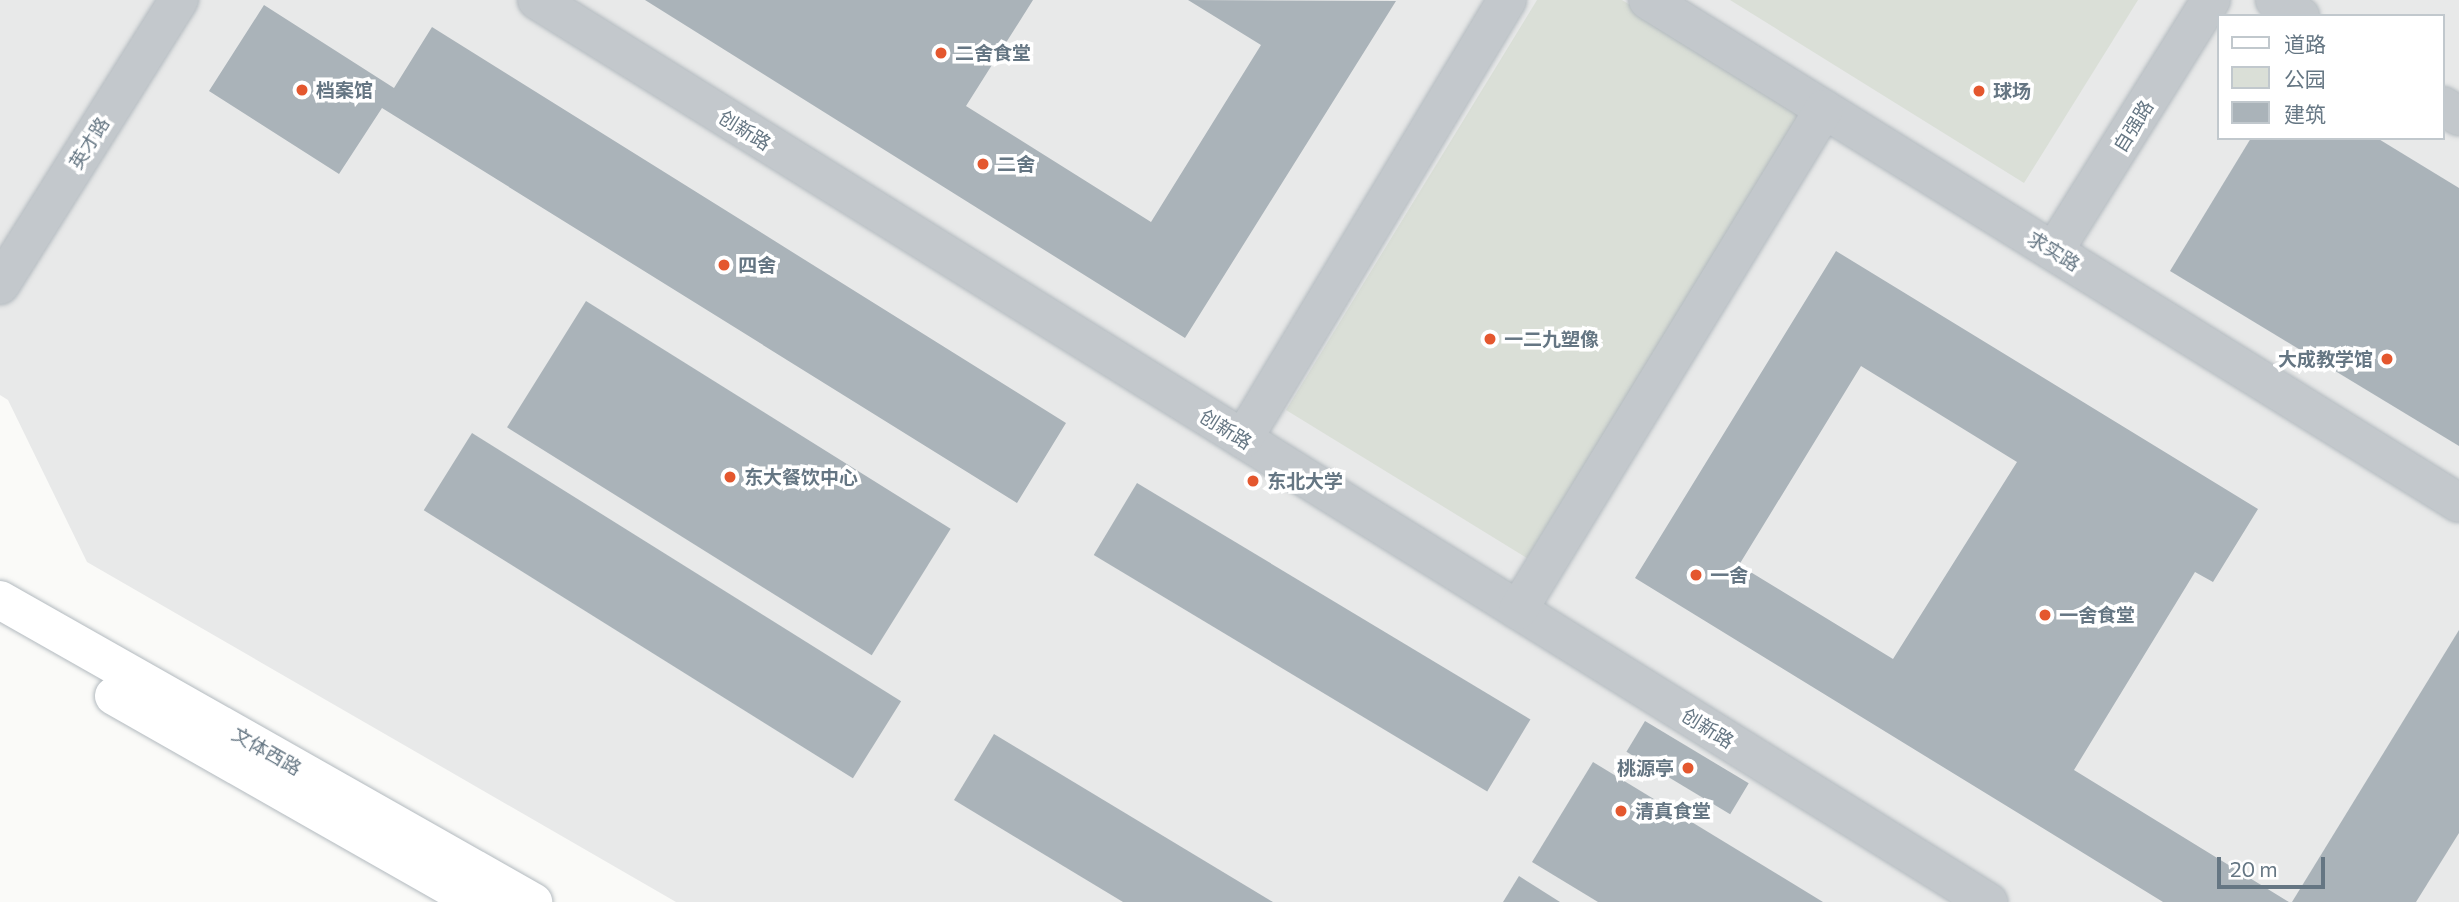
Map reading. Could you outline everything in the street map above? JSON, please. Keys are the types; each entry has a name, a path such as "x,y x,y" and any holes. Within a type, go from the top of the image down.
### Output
{"street":[{"name":"英才路","path":"0,285 179,0"},
{"name":"创新路","path":"537,0 1988,902"},
{"path":"1243,439 1507,0"},
{"name":"求实路","path":"1648,0 2459,503"},
{"name":"自强路","path":"2054,251 2211,0"},
{"path":"2275,0 2297,14"},
{"path":"1518,610 1824,109"},
{"name":"文体西路","path":"0,600 533,902"},
{"name":"文体西路","path":"0,630 476,902"}],"shaded area":[{"name":"东北大学","path":"0,0 2459,0 2459,902 676,902 87,562 8,400 0,395"}],"green space":[{"path":"1537,0 1622,0 1803,111 1527,558 1286,410"},
{"name":"球场","path":"1730,0 2138,0 2024,183"}],"building":[{"name":"二舍","path":"645,0 1033,0 966,106 1151,222 1261,45 1188,0 1396,1 1185,338"},
{"name":"四舍","path":"264,5 394,88 432,27 1066,423 1017,503 382,108 339,174 209,91"},
{"name":"大成教学馆","path":"2250,140 2380,140 2459,188 2459,446 2170,271"},
{"name":"一舍","path":"1836,251 2258,509 2213,582 2195,572 2074,770 2289,902 2163,902 1635,578","holes":["1861,366 2017,462 1893,659 1739,565"]},
{"name":"东大餐饮中心","path":"586,301 951,529 872,655 507,427"},
{"path":"472,433 901,701 853,778 424,510"},
{"path":"1137,483 1530,719 1487,791 1094,555"},
{"path":"2459,630 2459,833 2416,902 2292,902"},
{"name":"桃源亭","path":"1645,721 1749,783 1730,814 1626,752"},
{"path":"994,734 1273,902 1123,902 954,800"},
{"path":"1593,762 1823,902 1598,902 1532,862"},
{"path":"1519,876 1560,902 1503,902"}],"place":[{"name":"二舍食堂","path":"941,53"},
{"name":"档案馆","path":"302,90"},
{"name":"球场","path":"1979,91"},
{"name":"二舍","path":"983,164"},
{"name":"四舍","path":"724,265"},
{"name":"一二九塑像","path":"1490,339"},
{"name":"大成教学馆","path":"2387,359"},
{"name":"东大餐饮中心","path":"730,477"},
{"name":"东北大学","path":"1253,481"},
{"name":"一舍","path":"1696,575"},
{"name":"一舍食堂","path":"2045,615"},
{"name":"桃源亭","path":"1688,768"},
{"name":"清真食堂","path":"1621,811"}]}
